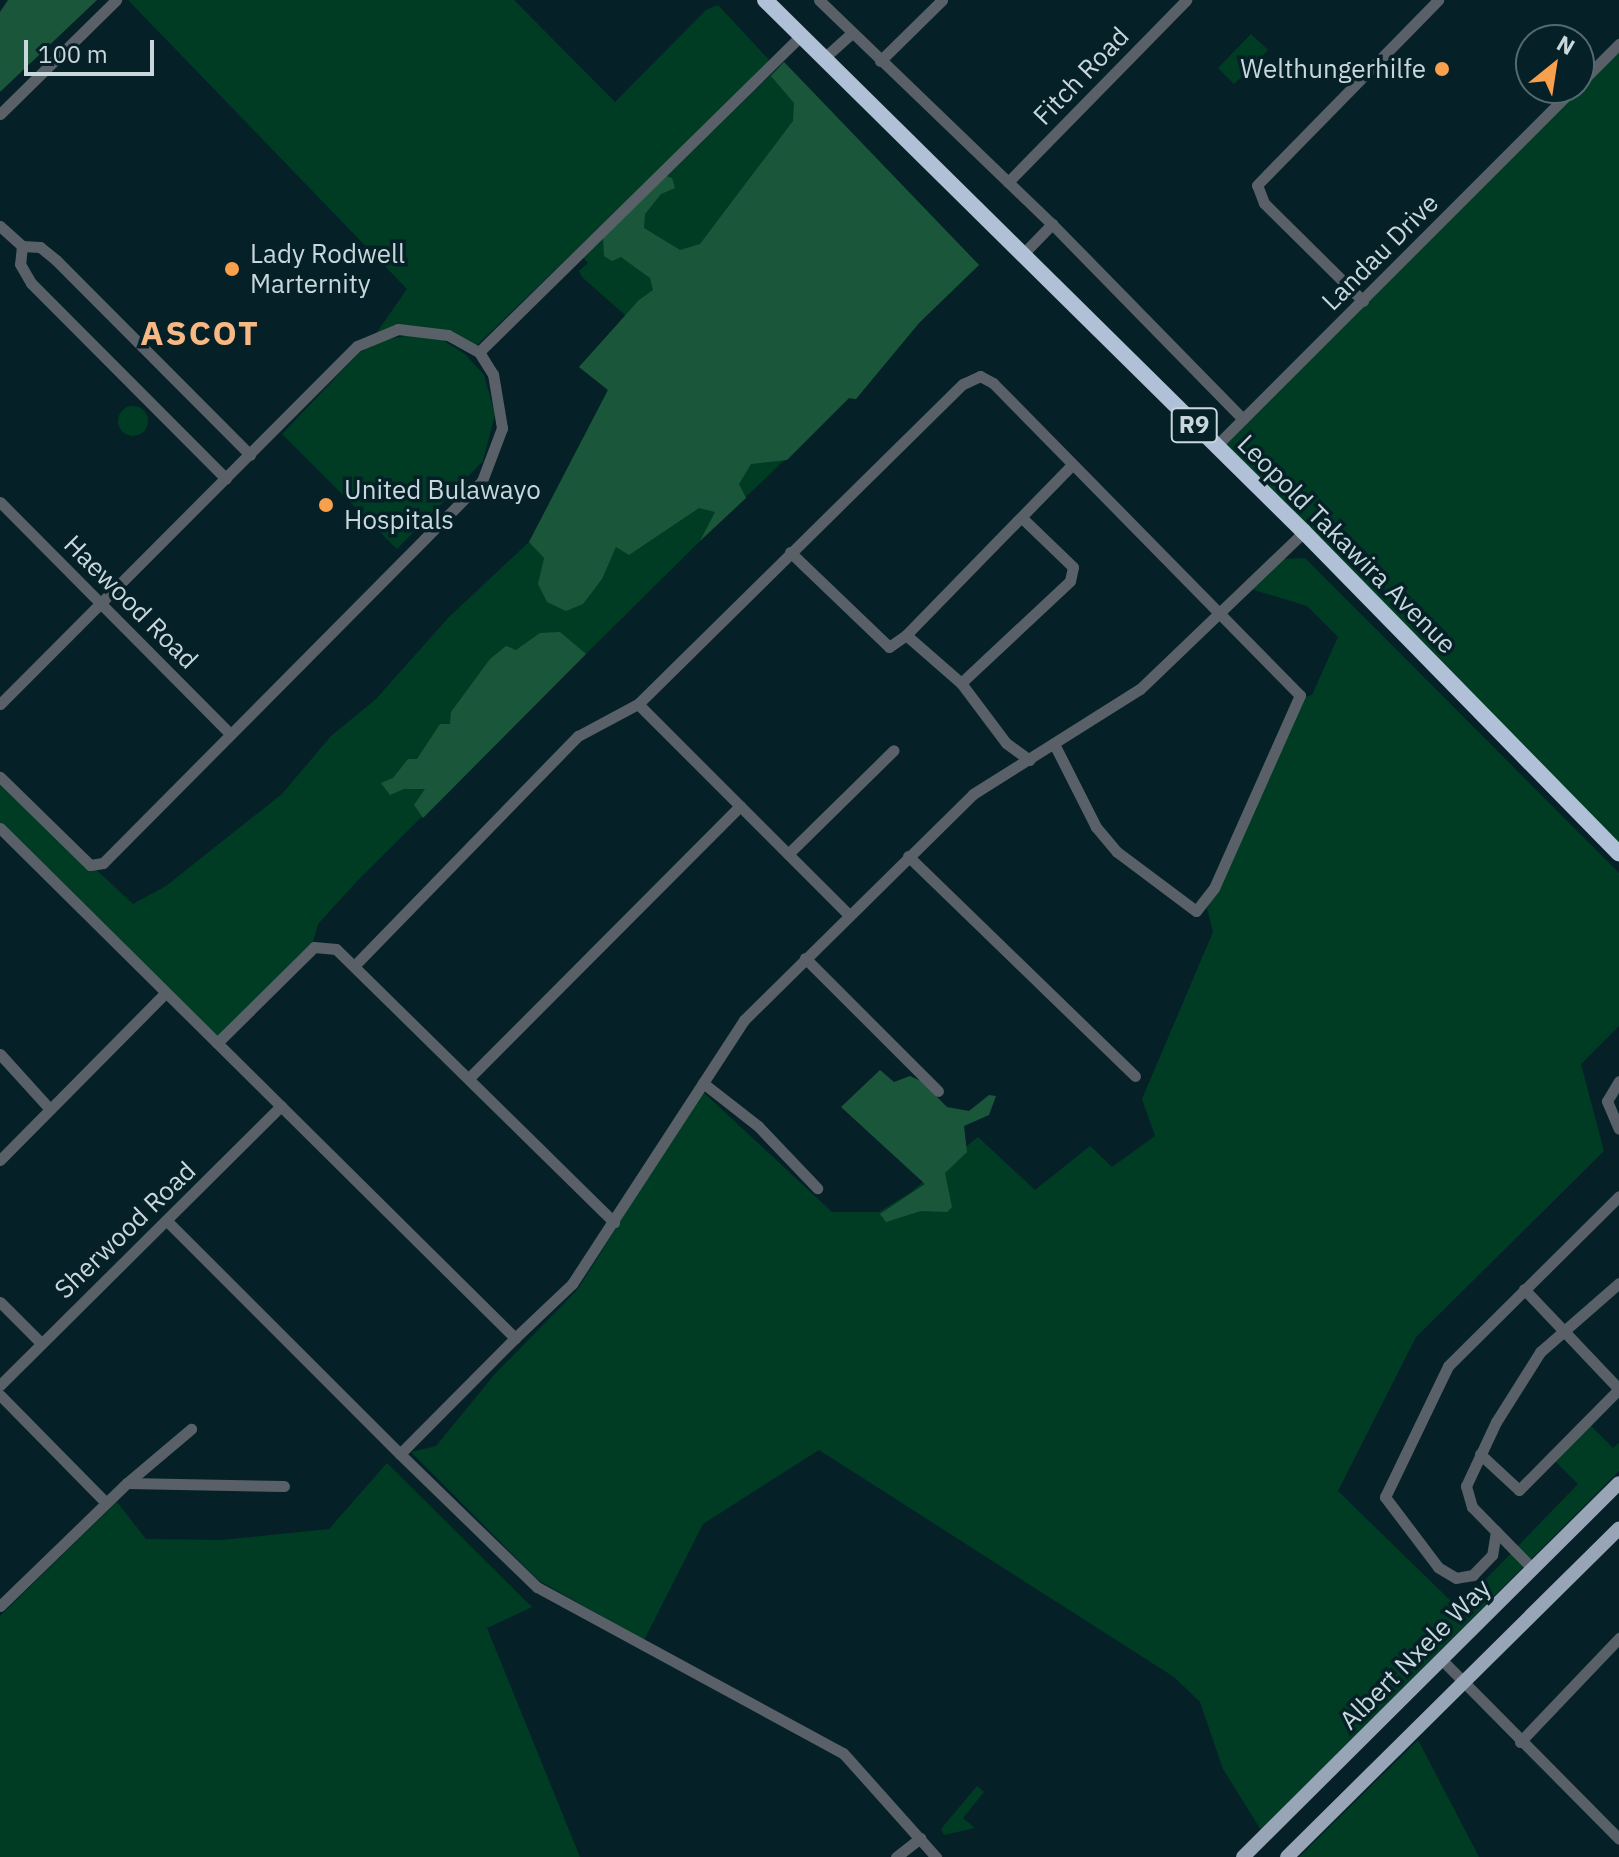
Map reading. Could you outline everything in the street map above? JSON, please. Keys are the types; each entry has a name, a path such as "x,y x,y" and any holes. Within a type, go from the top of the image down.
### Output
{"highway":[{"name":"Leopold Takawira Avenue","path":"765,0 1304,532 1619,854"}],"main road":[{"name":"Albert Nxele Way","path":"1243,1857 1619,1483"},
{"name":"Albert Nxele Way","path":"1287,1857 1619,1529"}],"street":[{"path":"0,114 116,0"},
{"path":"819,0 1052,224 1243,419"},
{"path":"880,61 942,0"},
{"name":"Fitch Road","path":"1008,182 1186,0"},
{"path":"1363,301 1264,203 1257,185 1438,0"},
{"path":"824,58 852,33"},
{"path":"479,352 801,36"},
{"path":"1595,68 1619,44"},
{"name":"Landau Drive","path":"1216,446 1558,104"},
{"path":"1021,256 1052,224"},
{"path":"0,226 22,246 40,247 56,260 250,455"},
{"path":"22,246 20,264 31,283 226,479"},
{"path":"0,704 104,604 357,346 377,335 426,330 479,352 493,374 502,428 482,481 99,866 90,865 0,777"},
{"path":"355,965 578,736 638,704 790,552 975,377 993,383 1299,690 1300,700 1202,908 1194,911 1117,852 1096,827 1054,744"},
{"path":"790,552 879,643 889,647 906,635 1072,465"},
{"name":"Haewood Road","path":"0,502 230,734"},
{"path":"961,683 1075,573 1022,518"},
{"path":"400,1454 572,1284 739,1025 848,914 973,794 1140,689 1223,613 1304,532"},
{"path":"906,635 961,683 1006,743 1029,760"},
{"path":"638,704 848,914"},
{"path":"1006,743 1015,769"},
{"path":"788,854 894,750"},
{"path":"469,1078 740,806"},
{"path":"0,828 515,1338"},
{"path":"908,856 1135,1076"},
{"path":"217,1043 314,947 336,949 614,1222"},
{"path":"805,958 938,1091"},
{"path":"0,1160 165,993"},
{"path":"0,1054 49,1108"},
{"path":"1619,1081 1607,1101 1619,1129"},
{"path":"703,1083 758,1126 817,1188"},
{"name":"Sherwood Road","path":"0,1385 168,1222 281,1106"},
{"path":"1496,1531 1492,1555 1473,1575 1456,1578 1438,1567 1384,1499 1448,1366 1619,1196"},
{"path":"168,1222 537,1587 829,1744 856,1765 936,1857"},
{"path":"1533,1569 1496,1531 1465,1492 1480,1454 1517,1386 1561,1329 1619,1283"},
{"path":"1480,1454 1519,1490 1619,1389 1524,1289"},
{"path":"0,1302 41,1343"},
{"path":"0,1395 106,1503"},
{"path":"0,1606 127,1483 191,1429"},
{"path":"127,1483 284,1486"},
{"path":"1520,1742 1619,1638"},
{"path":"1443,1661 1618,1838"},
{"path":"896,1857 920,1838"}],"green space":[{"path":"8,0 97,0 0,92 0,12"},
{"path":"128,0 514,0 615,102 706,10 718,5 771,62 475,347 449,333 377,332 407,289"},
{"path":"1251,34 1268,50 1234,84 1218,68"},
{"path":"1619,48 1619,844 1224,447 1564,104 1595,104 1595,72"},
{"path":"784,62 979,265 919,323 856,399 849,398 700,541 359,879 318,924 312,945 217,1038 0,825 0,780 133,904 166,886 282,794 331,736 376,699 449,617 529,542 608,390 579,367 626,316 582,277 579,271 588,263 583,257"},
{"path":"784,62 979,265 919,323 856,399 849,398 787,460 751,464 739,484 746,498 700,541 715,512 699,508 629,555 616,547 602,579 583,604 566,611 547,602 538,584 544,558 529,542 608,390 579,367 639,300 653,290 650,278 621,257 612,261 604,256 603,238 663,175 672,178 675,188 661,194 645,214 644,228 680,250 700,244 793,121 794,103 771,76"},
{"path":"413,335 441,339 465,354 484,375 495,414 483,461 397,549 282,434 359,353 385,339"},
{"path":"133,406 139,407 147,415 147,427 139,435 133,436 127,435 119,427 118,421 119,415 127,407"},
{"path":"1305,558 1619,873 1619,1026 1581,1064 1604,1151 1416,1337 1338,1491 1458,1608 1578,1484 1553,1459 1588,1423 1613,1448 1619,1443 1619,1471 1261,1830 1223,1769 1200,1702 1174,1677 819,1450 703,1524 644,1640 538,1580 411,1452 436,1446 494,1375 578,1289 702,1091 832,1212 879,1212 911,1192 978,1137 1035,1190 1090,1146 1112,1167 1155,1136 1142,1099 1213,932 1207,908 1302,698 1312,695 1338,637 1307,606 1251,589 1284,559"},
{"path":"560,632 586,654 423,818 414,805 425,789 404,789 390,795 381,783 393,778 408,759 417,759 440,724 450,724 451,712 490,659 506,646 516,650 540,633"},
{"path":"880,1070 894,1082 910,1076 921,1081 947,1107 969,1111 989,1095 996,1096 989,1115 964,1126 967,1152 945,1173 952,1207 947,1212 921,1211 886,1222 880,1214 925,1184 841,1107"},
{"path":"387,1463 532,1607 487,1628 580,1857 0,1857 0,1616 117,1502 146,1539 221,1540 329,1529"},
{"path":"1418,1740 1479,1857 1299,1857"},
{"path":"977,1786 984,1792 963,1818 975,1828 944,1835 941,1829"}],"place":[{"name":"Welthungerhilfe","path":"1442,69"},
{"name":"Lady Rodwell Marternity","path":"232,269"},
{"name":"United Bulawayo Hospitals","path":"326,505"}],"district":[{"name":"ASCOT","path":"200,333"}]}
